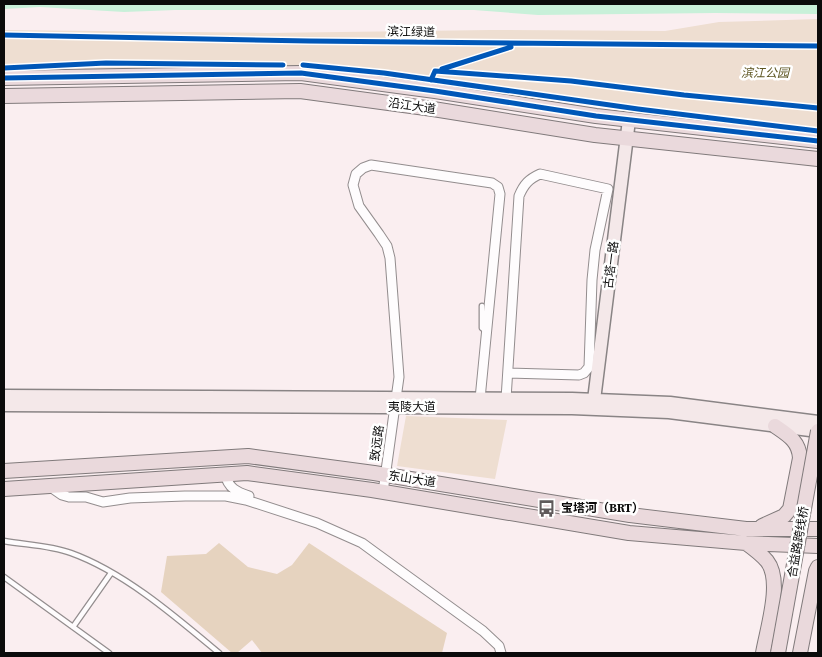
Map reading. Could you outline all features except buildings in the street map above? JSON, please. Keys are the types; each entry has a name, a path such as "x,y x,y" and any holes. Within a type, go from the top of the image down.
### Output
{"main road":[{"name":"沿江大道","path":"4,78 301,73 435,91 596,116 818,141"},
{"name":"沿江大道","path":"4,96 300,91 433,109 594,135 818,159"},
{"name":"古塔一路","path":"594,405 629,120"},
{"name":"夷陵大道","path":"4,396 395,403 594,405 670,403 818,422"},
{"name":"夷陵大道","path":"4,405 395,403 480,398 669,412 818,431"},
{"path":"763,653 774,591 774,576 767,561 746,536 784,516 790,509 800,458 800,450 790,436 775,426"},
{"name":"合益路跨线桥","path":"778,653 818,431"},
{"name":"东山大道","path":"4,472 248,456 386,475 746,536 818,546"},
{"name":"东山大道","path":"4,489 247,473 383,492 629,533 746,536 818,529"},
{"name":"合益路跨线桥","path":"787,653 818,480"},
{"path":"800,653 818,567"}],"street":[{"name":"致远路","path":"383,492 399,376 390,258 387,246 359,206 353,184 356,174 363,168 371,165 492,183 498,187 500,194 487,332"},
{"path":"506,399 519,196 524,184 540,174 608,189 595,250 588,367 579,375 508,373"},
{"path":"480,398 487,332"},
{"path":"225,474 227,482 232,488 249,496 252,502"},
{"path":"49,486 62,495 86,497 103,502 145,498 226,496 252,502 317,523 362,543 483,631 499,646 501,653"}],"lane":[{"path":"482,306 482,328 487,332"},
{"path":"4,540 44,546 72,553 111,573 161,606 219,653"},
{"path":"73,627 111,573"},
{"path":"4,577 109,653"}],"path":[{"path":"506,43 532,44"},
{"path":"431,80 435,71 523,44"},
{"path":"435,71 570,81 684,95 818,108"},
{"path":"422,78 441,81"}],"green space":[{"name":"滨江公园","path":"818,19 818,132 325,68 253,66 39,71 4,69 4,30 267,33 490,30 665,31 719,22"},
{"path":"406,416 507,420 495,479 397,466"}],"shaded area":[{"path":"4,4 818,4 818,14 538,15 474,10 175,10 124,12 40,7 4,9"},
{"path":"219,543 248,567 277,574 292,565 309,543 447,633 442,653 262,653 252,640 237,653 232,653 161,592 167,556 206,554"}],"cycle path":[{"name":"滨江绿道","path":"4,35 309,41 818,46"},
{"path":"442,69 511,47"},
{"path":"4,68 106,63 283,65"},
{"path":"303,65 384,73 638,109 818,131"},
{"path":"431,80 435,71 571,81 684,95 818,108"},
{"path":"4,78 301,73 435,91 596,116 818,141"}],"place":[{"name":"宝塔河（BRT）","path":"547,508"}]}
